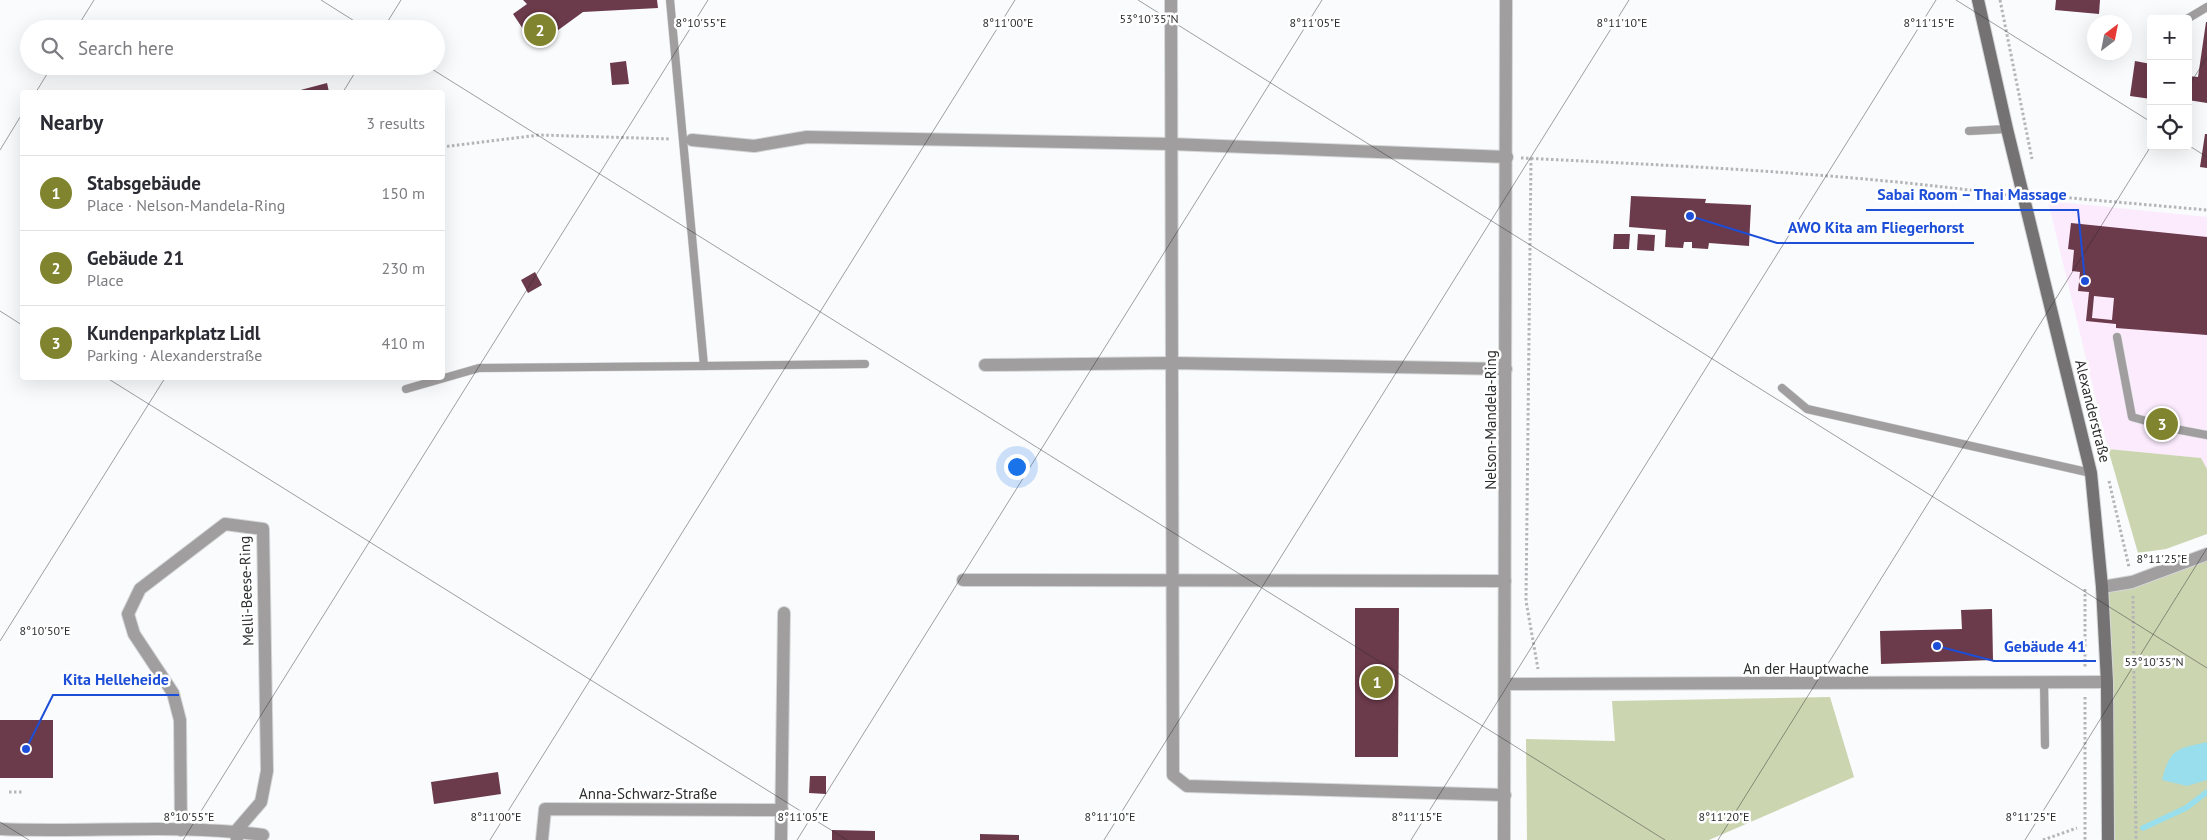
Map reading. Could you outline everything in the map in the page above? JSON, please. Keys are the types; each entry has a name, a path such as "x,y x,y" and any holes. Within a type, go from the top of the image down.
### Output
{"main road":[{"name":"Alexanderstraße","path":"1978,0 2007,129 2091,473 2102,586 2107,682 2108,840"}],"street":[{"path":"1171,0 1172,775 1187,786 1505,795"},
{"name":"Nelson-Mandela-Ring","path":"1504,840 1506,0"},
{"path":"692,140 754,146 807,137 1171,144 1506,157"},
{"path":"985,364 1172,363 1506,369"},
{"name":"Melli-Beese-Ring","path":"181,830 180,720 173,693 134,634 128,614 140,589 225,524 262,529 267,771 261,802 237,836"},
{"path":"2102,586 2132,582 2207,554"},
{"path":"963,580 1505,581"},
{"path":"781,840 784,613"},
{"name":"An der Hauptwache","path":"1504,684 2107,682"},
{"name":"Anna-Schwarz-Straße","path":"542,840 546,809 782,810"},
{"path":"0,829 30,836 181,830 267,838"}],"lane":[{"path":"670,0 704,366"},
{"path":"2192,16 2207,7"},
{"path":"1969,131 2007,129"},
{"path":"2117,337 2132,418 2207,435"},
{"path":"445,378 479,368 865,364"},
{"path":"406,389 437,380"},
{"path":"1782,388 1807,409 2091,473"},
{"path":"2044,682 2045,745"}],"path":[{"path":"445,147 539,135 692,140"},
{"path":"1506,157 1780,173 1974,190 2009,195"},
{"path":"1531,158 1526,602 1540,684"},
{"path":"2041,201 2048,196 2207,210"},
{"path":"2085,587 2085,840"},
{"path":"9,792 22,792"},
{"path":"2043,840 2077,828"}],"shaded area":[{"path":"2048,201 2207,217 2207,469 2201,458 2108,449"}],"green space":[{"path":"2108,449 2201,458 2207,469 2207,534 2166,549 2138,553"},
{"path":"2207,554 2207,840 2112,840 2102,587"},
{"path":"1830,697 1854,777 1709,840 1527,840 1526,739 1615,741 1612,701"}],"water":[{"path":"2207,742 2207,780 2187,786 2162,780 2168,762 2176,752 2188,746"}],"building":[{"path":"523,0 657,0 658,8 583,12 535,47 513,14 527,4"},
{"path":"2056,0 2100,0 2099,14 2055,10"},
{"path":"2207,22 2207,103 2192,101 2192,76 2198,77"},
{"path":"626,61 629,84 612,85 610,63"},
{"path":"2135,61 2147,63 2147,98 2130,96"},
{"path":"327,83 329,90 301,90"},
{"path":"2205,134 2207,134 2207,168 2200,167"},
{"path":"1631,196 1706,199 1705,203 1751,205 1749,246 1709,243 1708,249 1692,248 1692,242 1684,242 1683,248 1665,247 1666,230 1629,227"},
{"path":"2071,223 2207,237 2207,335 2116,328 2116,324 2086,321 2089,292 2078,291 2080,272 2072,271 2074,250 2068,249","holes":["2094,296 2114,298 2112,320 2092,318"]},
{"path":"1614,234 1630,234 1629,249 1613,249"},
{"path":"1638,234 1655,235 1654,251 1637,250"},
{"path":"535,272 542,285 528,293 521,280"},
{"path":"1355,608 1399,608 1398,757 1355,757"},
{"path":"1992,609 1993,660 1881,664 1880,631 1962,629 1961,610"},
{"path":"0,720 53,720 53,778 0,778"},
{"path":"498,772 501,794 434,804 431,782"},
{"path":"810,776 826,776 826,794 809,793"},
{"path":"832,830 875,831 875,840 832,840"},
{"path":"980,834 1019,835 1019,840 980,840"}],"waterway":[{"path":"2143,828 2186,808 2207,792"}],"place":[{"name":"Gebäude 21","path":"540,30"},
{"name":"AWO Kita am Fliegerhorst","path":"1690,216"},
{"name":"Sabai Room – Thai Massage","path":"2085,281"},
{"name":"Kundenparkplatz Lidl","path":"2162,424"},
{"name":"Gebäude 41","path":"1937,646"},
{"name":"Stabsgebäude","path":"1377,682"},
{"name":"Kita Helleheide","path":"26,749"}]}
